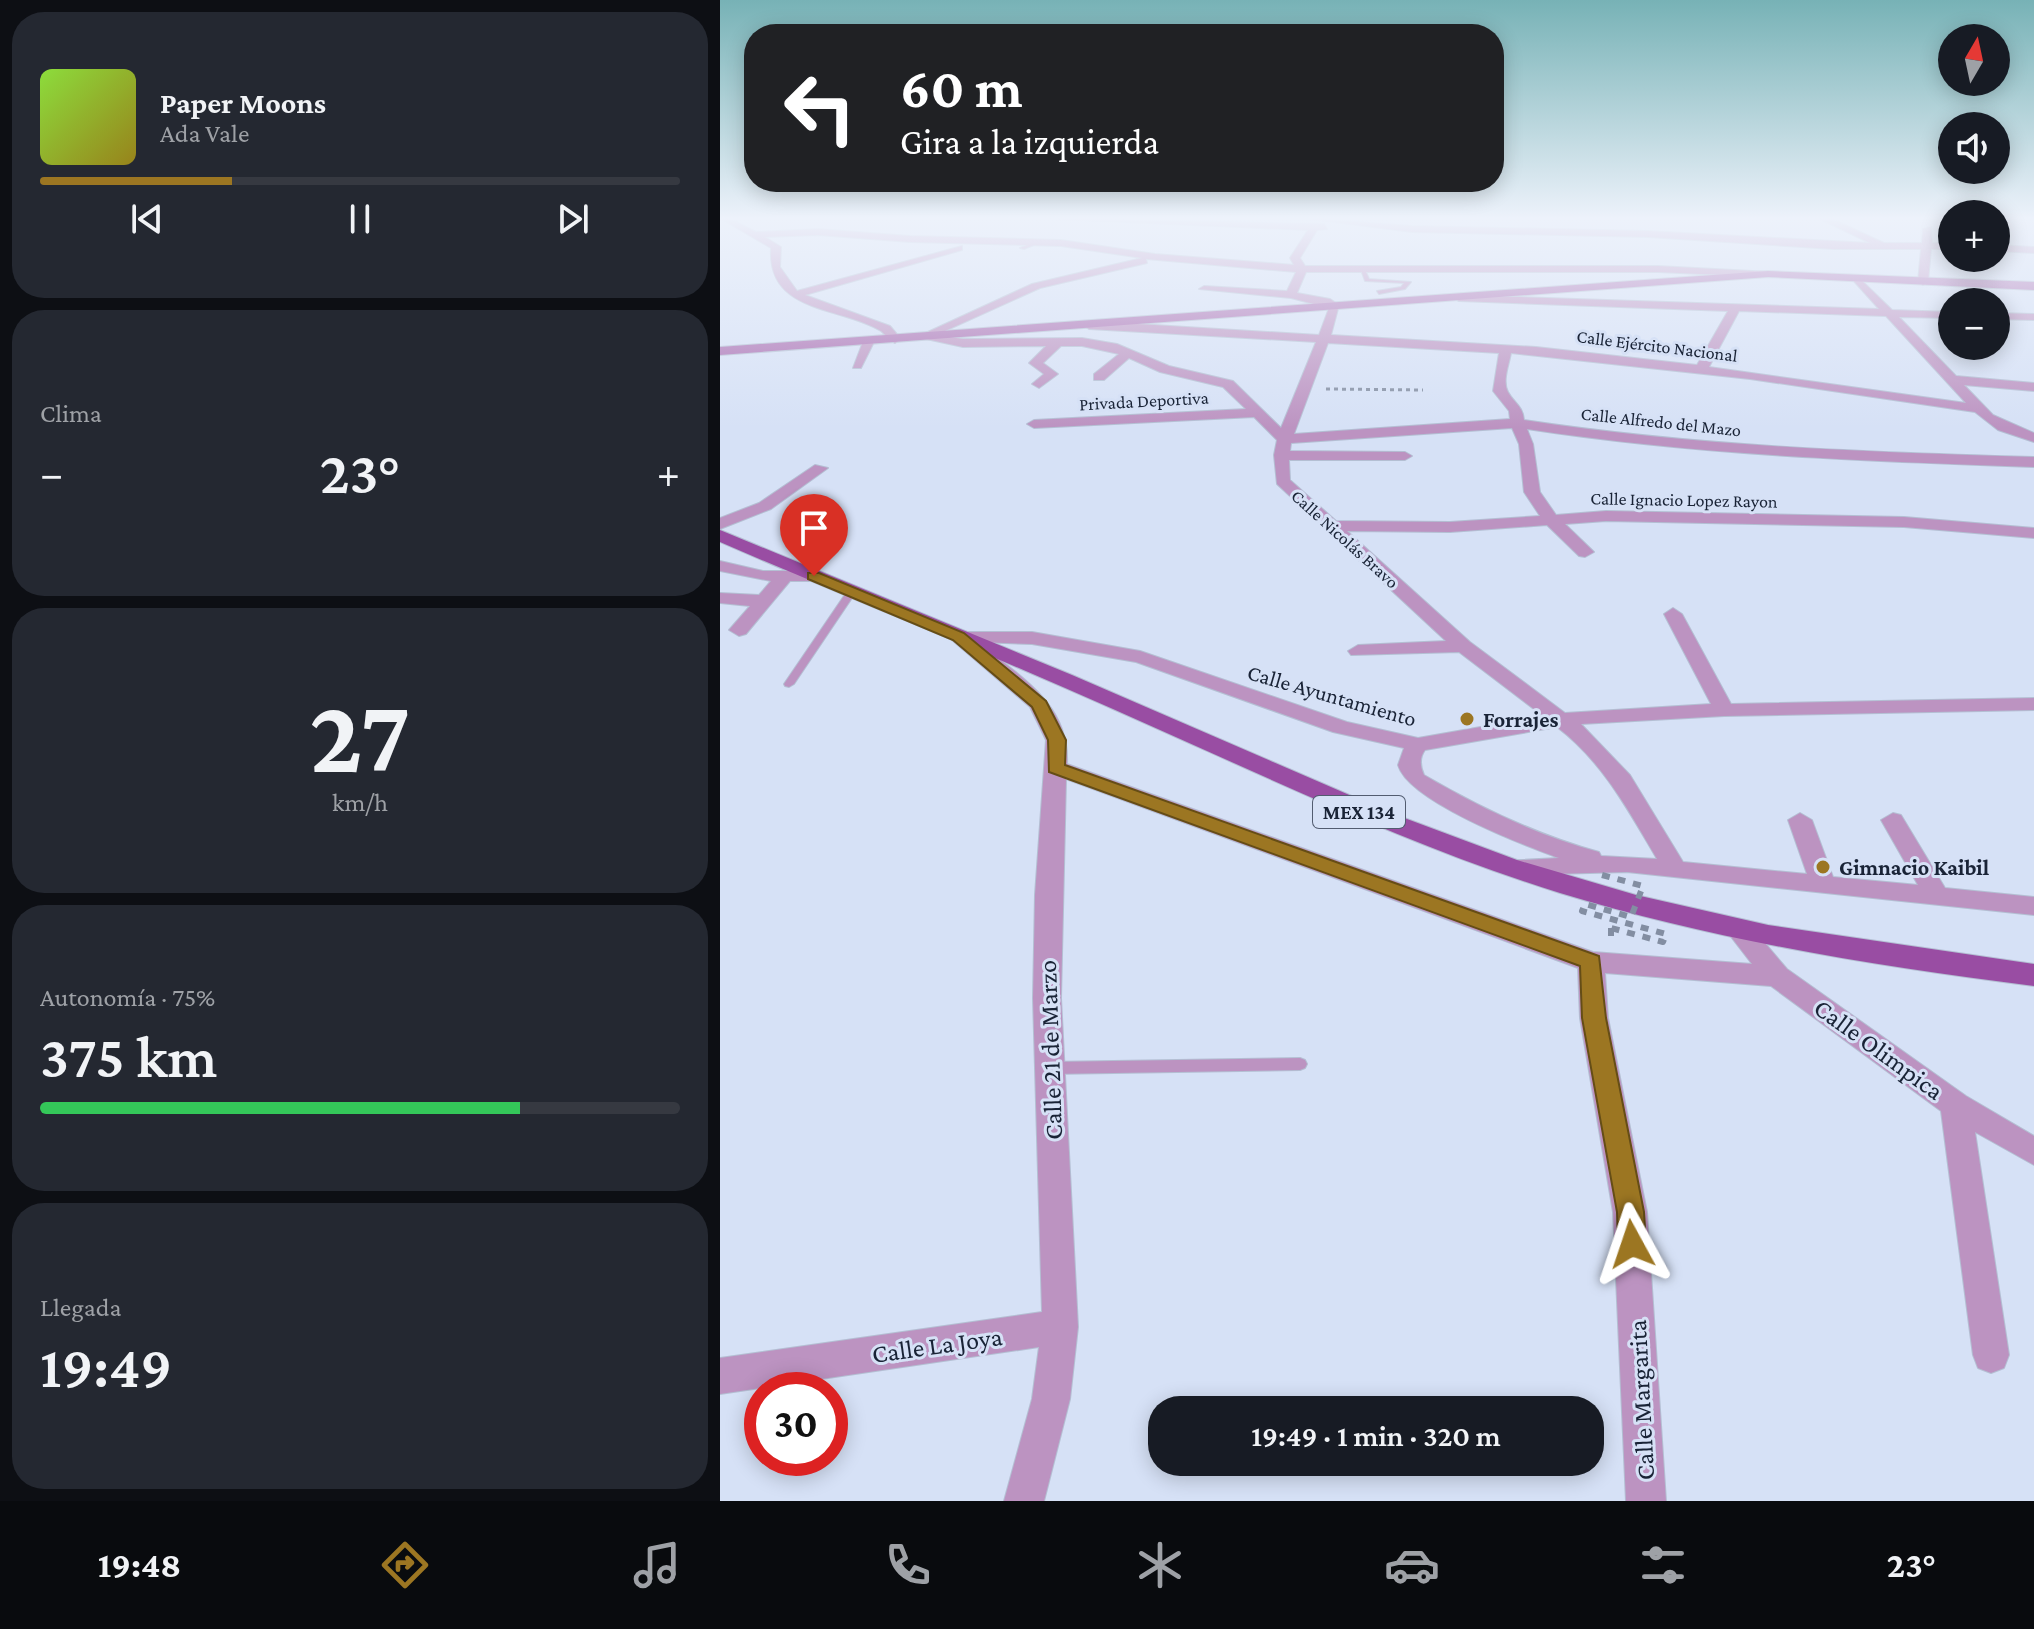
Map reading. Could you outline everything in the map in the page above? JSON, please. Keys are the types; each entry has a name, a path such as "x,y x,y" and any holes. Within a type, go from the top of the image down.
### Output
{"main road":[{"path":"720,351 1459,298 1588,295 1648,288"},
{"name":"MEX 134","path":"720,535 1179,729 1377,820 1510,867 1738,929 1909,961 2034,975"}],"street":[{"path":"789,288 794,295 886,329 895,339"},
{"path":"794,295 818,288"},
{"path":"923,337 1031,288"},
{"path":"1291,295 1294,288"},
{"path":"1871,288 1891,314 1980,409 2003,427 2034,438"},
{"path":"1204,289 1291,295 1326,301 1335,307 1327,336 1283,447"},
{"path":"1588,295 1736,307 1938,315"},
{"path":"1701,369 1736,307"},
{"path":"2010,316 2034,317"},
{"name":"Calle Ejército Nacional","path":"1089,325 1327,336 1506,349 1701,369 1980,409"},
{"path":"923,337 963,343 1101,344 1165,369 1228,384 1283,447 1405,456"},
{"path":"857,365 868,342"},
{"path":"1039,384 1052,374 1035,363 1058,342"},
{"path":"1506,349 1499,381 1500,391 1516,410 1517,423 1526,444 1532,492 1551,520 1585,552"},
{"path":"1099,377 1126,355"},
{"path":"1954,380 2034,387"},
{"name":"Privada Deportiva","path":"1034,424 1255,413"},
{"name":"Calle Alfredo del Mazo","path":"1283,447 1517,423 1622,439 1785,454 2034,462"},
{"name":"Calle Nicolás Bravo","path":"1283,447 1282,481 1463,646 1564,719 1604,756 1675,868"},
{"path":"720,524 765,506 820,468"},
{"name":"Calle Ignacio Lopez Rayon","path":"1333,526 1450,527 1606,516 1767,522 1849,521 2034,533"},
{"path":"721,569 783,578 814,576"},
{"path":"739,630 783,578"},
{"path":"720,598 763,601"},
{"path":"1673,614 1724,710"},
{"name":"Calle Ayuntamiento","path":"959,636 1032,638 1140,657 1341,727 1418,745 1564,719 1724,710 2034,704"},
{"name":"Calle 21 de Marzo","path":"959,636 1039,704 1057,740 1048,895 1049,1068 1060,1327 1051,1399 1024,1501"},
{"path":"1358,651 1463,646"},
{"path":"1418,745 1409,755 1408,768 1415,779 1443,797 1546,845 1627,864"},
{"path":"1056,768 1591,962 1777,976"},
{"path":"1800,820 1823,885"},
{"path":"1893,820 1938,898"},
{"path":"1510,867 1627,864 2034,906"},
{"name":"Calle Olimpica","path":"1738,929 1777,976 1866,1037 1955,1105 2034,1152"},
{"name":"Calle Margarita","path":"1591,962 1594,1018 1630,1212 1646,1501"},
{"path":"1955,1105 1991,1355"},
{"name":"Calle La Joya","path":"720,1376 1060,1327"}],"lane":[{"path":"1379,292 1403,288"},
{"path":"789,684 851,592"},
{"path":"1049,1068 1300,1064"}],"path":[{"path":"1305,389 1423,390"},
{"path":"1602,875 1643,886 1631,917 1585,904 1582,911 1666,934 1663,942 1611,928"}],"place":[{"name":"Forrajes","path":"1467,719"},
{"name":"Gimnacio Kaibil","path":"1823,867"}],"route":[{"path":"814,576 959,636 1039,704 1049,718 1057,740 1056,768 1591,962 1594,1018 1630,1212 1632,1244"}]}
